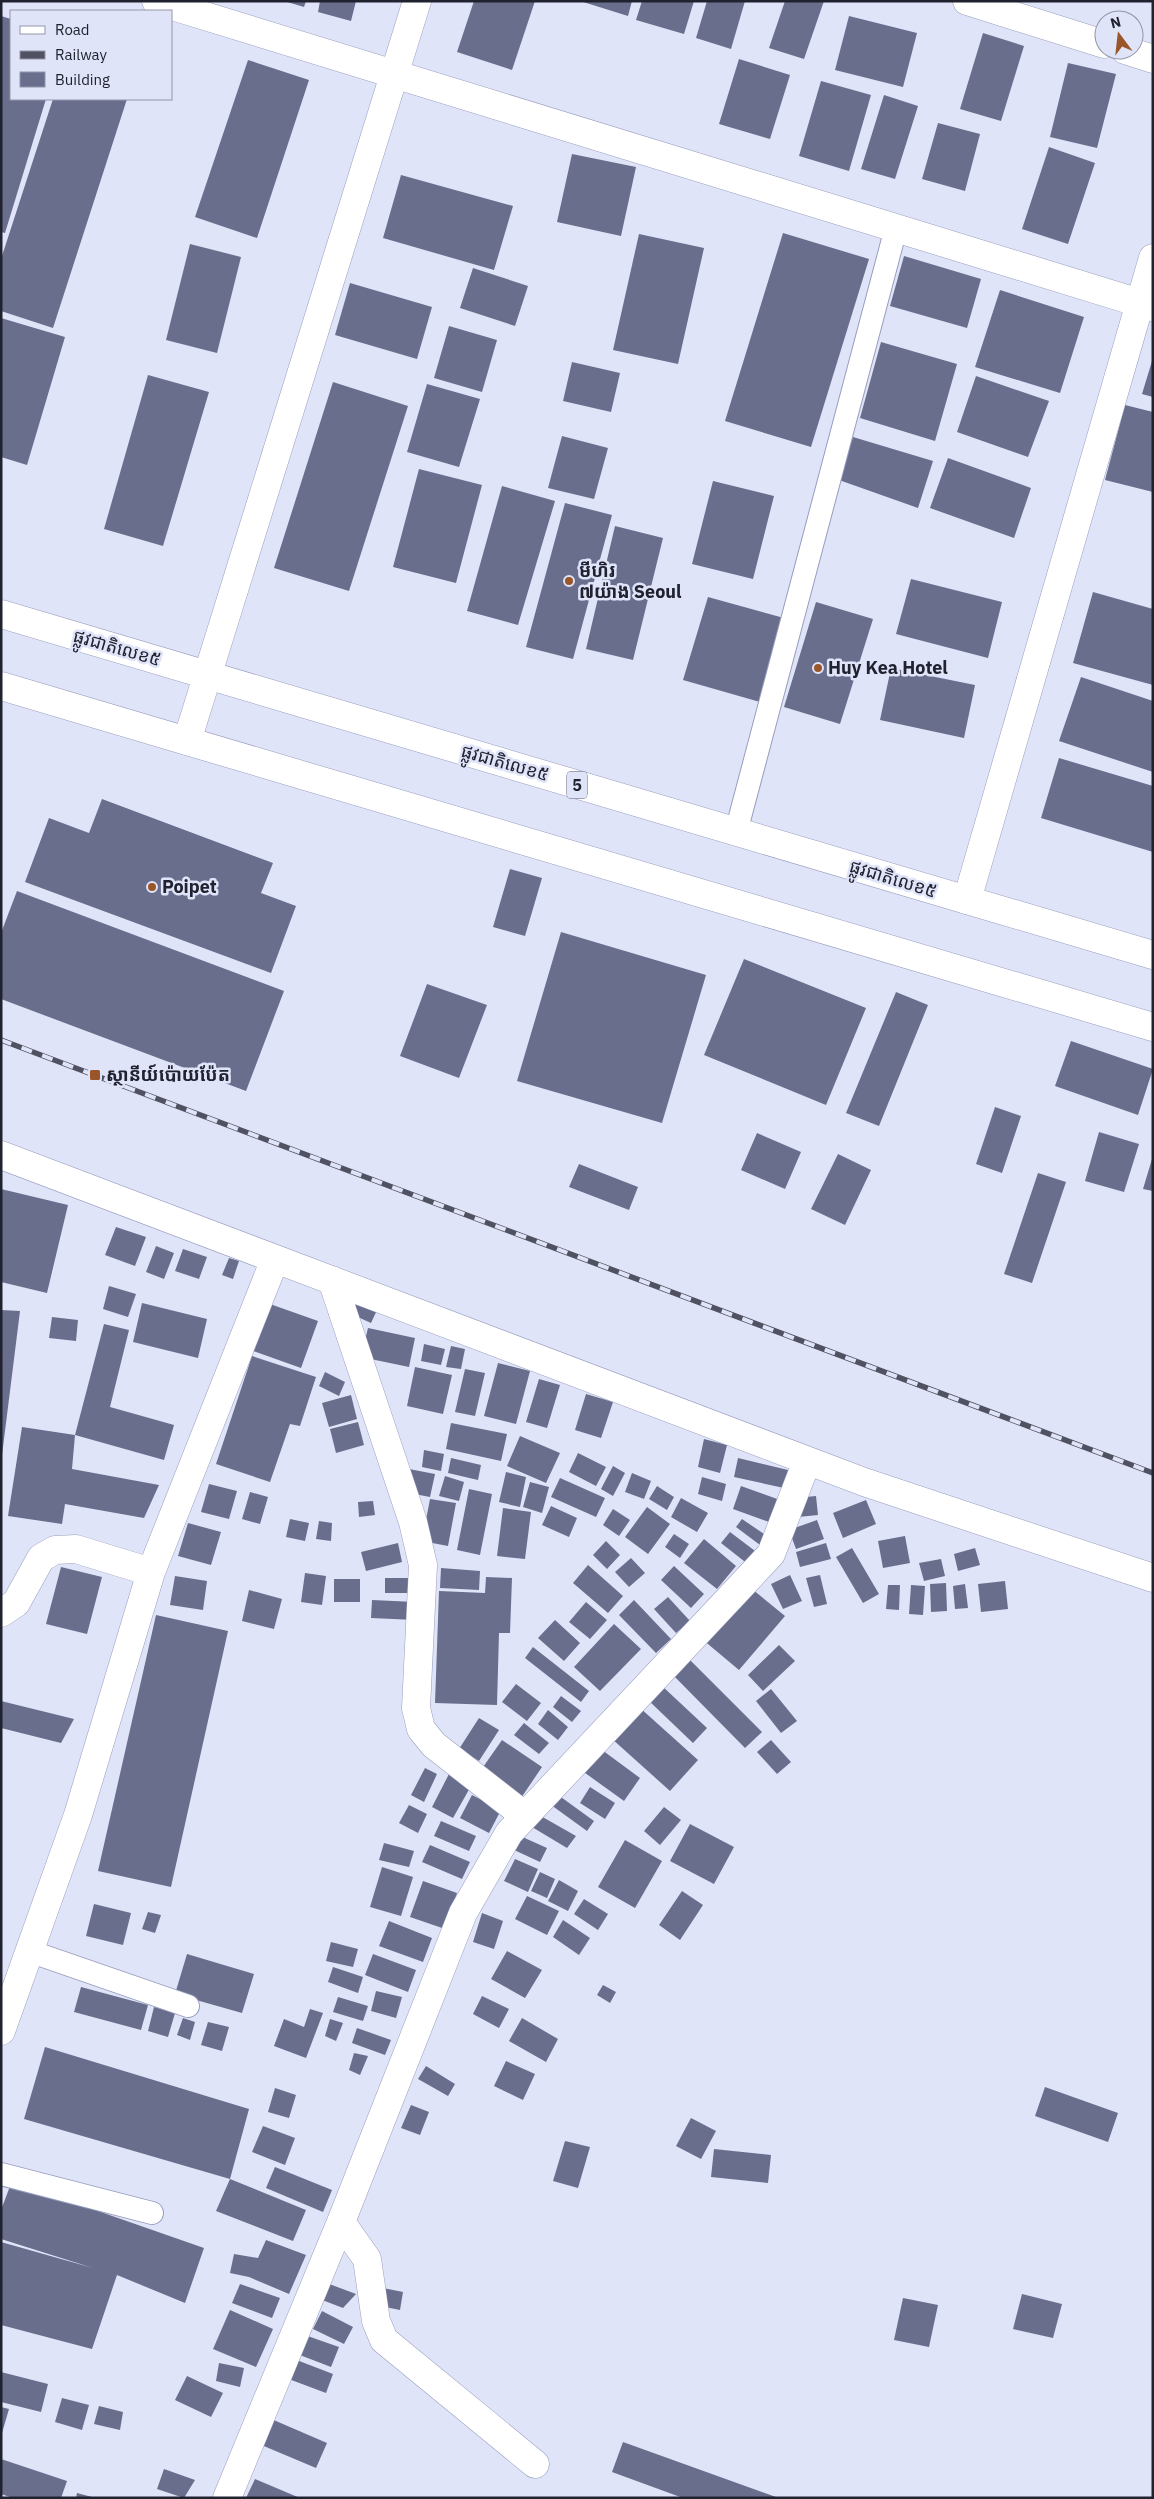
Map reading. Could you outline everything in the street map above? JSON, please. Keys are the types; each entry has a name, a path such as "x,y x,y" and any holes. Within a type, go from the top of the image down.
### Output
{"main road":[{"path":"156,1 1147,305"},
{"path":"187,741 417,1"},
{"path":"967,1 1094,41"},
{"path":"966,900 1147,305 1153,258"},
{"name":"ផ្លូវជាតិលេខ៥","path":"1,614 1153,955"},
{"path":"1,686 1153,1027"},
{"path":"1,1155 864,1482 1153,1578"},
{"path":"1,2031 78,1815 150,1572 275,1259"},
{"path":"332,1280 413,1522 423,1565 416,1708 421,1729 434,1745 525,1816"},
{"path":"227,2498 341,2222 463,1912 509,1833 771,1554 807,1461"},
{"path":"1,1613 16,1603 41,1558 55,1550 76,1549 150,1572"},
{"path":"341,2222 367,2259 376,2322 384,2340 535,2464"}],"lane":[{"path":"736,832 896,228"},
{"path":"29,1951 188,2006"},
{"path":"1,2174 152,2213"}],"building":[{"path":"284,1 306,1 304,7"},
{"path":"320,1 356,1 351,21 318,12"},
{"path":"474,1 535,1 512,70 457,52"},
{"path":"580,1 632,1 628,16"},
{"path":"642,1 694,1 684,34 636,20"},
{"path":"707,1 745,1 731,49 696,38"},
{"path":"785,1 824,1 804,59 769,48"},
{"path":"1,16 10,19 10,100 46,100 5,233 1,232"},
{"path":"849,16 917,33 903,87 835,70"},
{"path":"983,33 1024,46 1001,121 960,109"},
{"path":"739,59 790,75 770,139 719,124"},
{"path":"248,60 309,80 257,238 195,217"},
{"path":"1068,63 1116,74 1097,148 1050,137"},
{"path":"821,81 871,95 849,171 799,156"},
{"path":"884,95 918,106 895,179 861,169"},
{"path":"53,100 127,100 53,328 1,311 1,259"},
{"path":"938,123 980,134 965,191 922,179"},
{"path":"1049,147 1095,163 1068,244 1022,229"},
{"path":"572,154 636,167 621,236 557,222"},
{"path":"401,175 513,206 494,270 383,238"},
{"path":"783,233 869,259 811,447 725,421"},
{"path":"639,234 704,248 678,364 613,350"},
{"path":"190,244 241,257 217,353 166,340"},
{"path":"904,256 981,279 967,328 890,306"},
{"path":"473,268 528,286 515,326 460,308"},
{"path":"350,283 432,307 417,359 335,335"},
{"path":"1000,290 1084,317 1060,393 975,367"},
{"path":"1,318 65,337 27,465 1,457"},
{"path":"449,326 497,340 482,392 434,378"},
{"path":"881,342 957,364 935,441 860,418"},
{"path":"1153,361 1153,397 1142,394"},
{"path":"572,362 620,373 611,412 563,401"},
{"path":"148,375 209,392 163,546 104,529"},
{"path":"976,376 1049,401 1028,457 957,432"},
{"path":"333,382 408,406 349,591 274,568"},
{"path":"427,384 480,399 459,467 407,452"},
{"path":"1125,405 1153,412 1153,492 1105,480"},
{"path":"562,436 608,448 594,499 548,488"},
{"path":"853,437 933,461 918,508 839,480"},
{"path":"948,458 1031,488 1014,538 930,508"},
{"path":"419,469 482,485 456,583 393,567"},
{"path":"713,481 774,496 753,579 692,564"},
{"path":"502,486 555,501 518,625 467,611"},
{"name":"មីហិរ ៧យ៉ាង Seoul","path":"565,503 612,515 573,659 526,647"},
{"path":"615,526 663,538 633,660 586,649"},
{"path":"911,579 1002,602 988,658 896,634"},
{"path":"1093,592 1153,609 1153,685 1073,663"},
{"path":"708,597 784,618 760,702 683,680"},
{"path":"816,602 873,619 840,724 784,707"},
{"path":"891,668 975,685 964,738 880,720"},
{"path":"1081,677 1153,701 1153,772 1059,741"},
{"path":"1059,758 1153,786 1153,852 1041,818"},
{"name":"Poipet","path":"102,799 273,863 261,893 296,906 271,973 25,882 49,818 89,833"},
{"path":"510,869 542,878 525,936 493,927"},
{"path":"17,891 284,991 246,1091 1,999 1,933"},
{"path":"561,932 706,975 662,1123 517,1081"},
{"path":"744,959 866,1008 826,1105 704,1055"},
{"path":"427,984 487,1005 459,1078 400,1056"},
{"path":"896,992 928,1005 879,1126 846,1113"},
{"path":"1071,1041 1153,1069 1138,1115 1055,1086"},
{"path":"995,1107 1021,1116 1002,1173 976,1164"},
{"path":"1099,1132 1139,1144 1124,1192 1085,1181"},
{"path":"757,1133 801,1152 785,1189 741,1170"},
{"path":"838,1154 871,1170 845,1225 811,1209"},
{"path":"1153,1159 1153,1191 1143,1189"},
{"path":"579,1164 638,1187 629,1210 569,1187"},
{"path":"1038,1173 1066,1182 1032,1283 1004,1274"},
{"path":"1,1189 68,1205 47,1293 1,1282"},
{"path":"116,1227 146,1237 135,1266 105,1255"},
{"path":"156,1246 174,1253 164,1279 146,1272"},
{"path":"183,1249 207,1257 199,1279 175,1271"},
{"path":"229,1258 239,1261 233,1279 222,1275"},
{"path":"109,1286 136,1294 128,1317 103,1309"},
{"path":"355,1301 377,1310 371,1323 349,1313"},
{"path":"142,1303 207,1319 198,1358 133,1342"},
{"path":"270,1304 318,1321 301,1368 253,1351"},
{"path":"1,1310 20,1311 2,1455 1,1455"},
{"path":"52,1317 78,1320 76,1341 49,1338"},
{"path":"104,1324 129,1330 110,1407 174,1425 164,1460 75,1435"},
{"path":"368,1328 415,1338 409,1367 361,1357"},
{"path":"424,1344 445,1349 441,1365 421,1361"},
{"path":"451,1346 465,1349 461,1369 446,1367"},
{"path":"252,1356 316,1377 300,1426 290,1424 270,1482 216,1464"},
{"path":"498,1363 530,1371 516,1424 484,1416"},
{"path":"415,1367 452,1375 443,1414 407,1406"},
{"path":"465,1369 485,1373 475,1416 455,1412"},
{"path":"325,1372 345,1382 339,1396 319,1386"},
{"path":"539,1379 560,1385 547,1428 526,1422"},
{"path":"586,1394 613,1402 601,1438 575,1430"},
{"path":"351,1395 357,1419 329,1427 322,1403"},
{"path":"358,1422 364,1445 336,1453 330,1429"},
{"path":"451,1423 507,1434 501,1461 446,1449"},
{"path":"22,1427 75,1435 72,1469 159,1485 144,1518 65,1504 62,1524 8,1516"},
{"path":"520,1436 560,1453 546,1483 507,1466"},
{"path":"704,1439 727,1445 720,1473 698,1467"},
{"path":"424,1450 444,1454 441,1471 422,1467"},
{"path":"578,1453 606,1467 596,1486 569,1472"},
{"path":"451,1458 481,1465 478,1480 448,1473"},
{"path":"738,1458 788,1470 784,1488 734,1477"},
{"path":"613,1466 625,1473 613,1496 601,1489"},
{"path":"409,1469 435,1474 430,1497 404,1492"},
{"path":"506,1472 526,1477 520,1507 499,1502"},
{"path":"632,1473 651,1481 644,1499 625,1492"},
{"path":"445,1476 464,1482 459,1501 439,1496"},
{"path":"702,1477 726,1484 722,1501 698,1494"},
{"path":"560,1478 605,1498 596,1517 551,1497"},
{"path":"530,1482 549,1487 542,1513 523,1507"},
{"path":"209,1484 237,1491 229,1519 201,1512"},
{"path":"657,1486 674,1497 667,1510 649,1499"},
{"path":"741,1486 780,1500 772,1523 733,1509"},
{"path":"469,1489 492,1494 480,1555 457,1550"},
{"path":"250,1492 268,1497 260,1524 242,1519"},
{"path":"816,1496 818,1515 798,1517 796,1498"},
{"path":"681,1498 708,1513 697,1532 671,1517"},
{"path":"430,1499 456,1503 448,1546 422,1541"},
{"path":"866,1500 876,1524 843,1538 833,1513"},
{"path":"373,1501 375,1515 359,1517 358,1502"},
{"path":"551,1506 577,1518 569,1537 542,1525"},
{"path":"647,1507 670,1524 648,1554 625,1537"},
{"path":"503,1508 531,1512 525,1559 497,1556"},
{"path":"613,1509 630,1520 619,1536 603,1525"},
{"path":"290,1519 309,1523 305,1541 286,1537"},
{"path":"742,1519 767,1536 760,1545 736,1527"},
{"path":"817,1520 824,1539 796,1549 789,1530"},
{"path":"319,1521 332,1523 331,1541 316,1539"},
{"path":"188,1523 221,1532 211,1565 178,1556"},
{"path":"730,1532 759,1554 749,1565 721,1543"},
{"path":"674,1534 689,1544 680,1558 665,1547"},
{"path":"905,1536 910,1563 883,1568 878,1541"},
{"path":"704,1539 736,1566 717,1589 684,1563"},
{"path":"606,1541 620,1555 607,1569 593,1555"},
{"path":"398,1543 402,1562 366,1571 361,1552"},
{"path":"826,1543 831,1559 800,1567 796,1552"},
{"path":"852,1548 879,1594 863,1603 836,1557"},
{"path":"975,1548 980,1565 958,1571 954,1554"},
{"path":"631,1558 645,1573 629,1587 615,1572"},
{"path":"941,1559 945,1576 924,1581 919,1563"},
{"path":"588,1565 623,1596 608,1613 573,1583"},
{"path":"674,1566 704,1594 691,1608 661,1580"},
{"path":"61,1567 102,1577 87,1634 46,1624"},
{"path":"441,1568 480,1571 479,1590 440,1588"},
{"path":"305,1573 326,1576 322,1605 301,1602"},
{"path":"790,1575 802,1601 783,1609 771,1584"},
{"path":"820,1575 827,1604 814,1607 806,1578"},
{"path":"175,1576 207,1581 203,1610 170,1605"},
{"path":"486,1577 512,1578 510,1633 499,1633 497,1705 435,1703 439,1591 485,1593"},
{"path":"385,1578 412,1578 412,1593 385,1593"},
{"path":"334,1579 360,1579 360,1602 334,1602"},
{"path":"1005,1581 1008,1609 981,1612 978,1584"},
{"path":"946,1583 947,1611 931,1612 930,1584"},
{"path":"965,1584 968,1608 955,1609 953,1586"},
{"path":"747,1585 785,1616 739,1670 702,1639"},
{"path":"888,1585 900,1585 899,1610 886,1609"},
{"path":"911,1585 925,1586 923,1615 909,1614"},
{"path":"249,1590 282,1599 274,1629 242,1621"},
{"path":"668,1597 690,1621 676,1633 654,1609"},
{"path":"372,1600 415,1602 415,1620 371,1618"},
{"path":"634,1600 671,1639 656,1653 619,1615"},
{"path":"586,1602 607,1620 590,1639 569,1622"},
{"path":"156,1615 228,1631 171,1887 98,1871"},
{"path":"555,1620 580,1643 564,1661 538,1638"},
{"path":"614,1624 641,1649 600,1691 574,1667"},
{"path":"779,1645 795,1661 763,1691 748,1675"},
{"path":"533,1647 589,1691 581,1702 525,1658"},
{"path":"689,1659 762,1732 745,1748 673,1675"},
{"path":"516,1684 541,1703 527,1721 502,1702"},
{"path":"661,1685 707,1728 693,1743 647,1699"},
{"path":"771,1689 797,1721 781,1733 756,1701"},
{"path":"561,1696 581,1711 572,1722 553,1707"},
{"path":"1,1701 74,1719 61,1743 1,1728"},
{"path":"639,1707 698,1760 670,1791 611,1738"},
{"path":"548,1710 568,1727 558,1740 538,1724"},
{"path":"479,1718 499,1730 479,1761 459,1749"},
{"path":"524,1723 549,1743 539,1754 514,1735"},
{"path":"502,1740 542,1767 521,1798 481,1770"},
{"path":"771,1740 791,1762 777,1774 757,1752"},
{"path":"598,1747 640,1778 624,1801 581,1770"},
{"path":"425,1768 437,1774 424,1802 411,1795"},
{"path":"449,1774 471,1786 453,1818 432,1807"},
{"path":"590,1787 615,1803 605,1819 580,1803"},
{"path":"554,1792 594,1821 587,1831 547,1802"},
{"path":"472,1795 501,1810 489,1833 460,1818"},
{"path":"409,1805 427,1814 418,1833 399,1823"},
{"path":"664,1807 681,1820 660,1845 644,1831"},
{"path":"539,1815 576,1836 567,1848 532,1827"},
{"path":"441,1821 476,1836 469,1851 434,1836"},
{"path":"690,1824 734,1847 714,1884 670,1861"},
{"path":"518,1835 547,1848 540,1862 512,1849"},
{"path":"625,1840 662,1861 635,1908 598,1887"},
{"path":"384,1843 414,1851 409,1867 379,1860"},
{"path":"430,1845 470,1862 462,1879 422,1862"},
{"path":"515,1859 538,1869 528,1892 504,1881"},
{"path":"382,1867 413,1877 401,1916 370,1907"},
{"path":"540,1872 555,1879 547,1898 531,1891"},
{"path":"559,1880 578,1891 568,1911 548,1901"},
{"path":"423,1881 457,1893 445,1929 410,1917"},
{"path":"682,1891 703,1905 680,1940 659,1925"},
{"path":"527,1896 559,1911 547,1935 515,1919"},
{"path":"584,1899 608,1914 598,1930 574,1914"},
{"path":"94,1904 131,1913 123,1945 86,1936"},
{"path":"148,1912 161,1915 155,1933 142,1929"},
{"path":"482,1913 503,1921 494,1949 473,1942"},
{"path":"563,1920 590,1938 579,1955 553,1937"},
{"path":"389,1921 432,1938 423,1962 379,1946"},
{"path":"331,1942 358,1949 353,1967 326,1961"},
{"path":"507,1951 542,1970 525,1998 491,1979"},
{"path":"187,1954 254,1974 242,2013 175,1994"},
{"path":"373,1954 416,1970 408,1992 365,1975"},
{"path":"333,1967 363,1977 358,1993 328,1982"},
{"path":"603,1985 616,1992 610,2003 597,1995"},
{"path":"81,1987 148,2005 141,2030 74,2012"},
{"path":"376,1991 402,1997 396,2018 371,2011"},
{"path":"482,1996 509,2009 499,2028 473,2014"},
{"path":"338,1997 368,2006 363,2021 333,2012"},
{"path":"154,2007 175,2013 168,2037 148,2031"},
{"path":"310,2009 323,2013 306,2058 274,2046 284,2019 304,2027"},
{"path":"183,2018 195,2022 190,2040 177,2035"},
{"path":"522,2018 558,2039 546,2062 509,2041"},
{"path":"330,2019 343,2023 336,2041 325,2036"},
{"path":"208,2022 229,2027 222,2051 201,2045"},
{"path":"357,2028 391,2040 385,2055 352,2043"},
{"path":"45,2047 249,2109 230,2179 24,2119"},
{"path":"354,2053 368,2056 360,2075 349,2070"},
{"path":"506,2061 535,2074 523,2100 494,2086"},
{"path":"426,2066 455,2084 448,2096 418,2079"},
{"path":"1045,2087 1118,2113 1108,2142 1035,2116"},
{"path":"275,2088 296,2095 289,2118 268,2112"},
{"path":"411,2105 429,2112 420,2135 401,2128"},
{"path":"691,2118 716,2131 701,2159 676,2146"},
{"path":"263,2126 295,2138 285,2165 252,2152"},
{"path":"565,2141 590,2147 578,2188 553,2181"},
{"path":"714,2149 771,2155 768,2183 711,2177"},
{"path":"275,2167 332,2190 323,2212 266,2188"},
{"path":"230,2179 306,2210 293,2241 216,2211"},
{"path":"12,2181 204,2248 185,2303 117,2275 92,2349 1,2325 1,2242 93,2268 1,2239 1,2210"},
{"path":"266,2240 306,2255 289,2294 249,2277 230,2273 234,2254 258,2258"},
{"path":"324,2282 356,2294 343,2308 317,2298"},
{"path":"240,2284 280,2298 272,2318 232,2303"},
{"path":"378,2287 403,2292 400,2310 375,2305"},
{"path":"1022,2294 1062,2304 1053,2338 1013,2329"},
{"path":"903,2298 938,2305 929,2347 894,2340"},
{"path":"230,2310 273,2329 256,2367 213,2349"},
{"path":"322,2311 353,2327 344,2344 313,2329"},
{"path":"299,2333 339,2347 331,2367 292,2352"},
{"path":"294,2359 333,2374 326,2393 286,2378"},
{"path":"219,2363 244,2368 240,2387 216,2381"},
{"path":"1,2372 48,2384 41,2412 1,2402"},
{"path":"187,2376 223,2393 211,2417 175,2400"},
{"path":"62,2398 89,2405 82,2430 55,2422"},
{"path":"99,2406 123,2412 120,2430 94,2424"},
{"path":"1,2407 9,2409 2,2433 1,2433"},
{"path":"269,2418 327,2443 316,2468 259,2444"},
{"path":"623,2442 776,2498 683,2498 612,2472"},
{"path":"1,2459 67,2481 61,2498 13,2498 1,2494"},
{"path":"164,2469 195,2480 184,2498 157,2489"},
{"path":"255,2479 300,2498 246,2498"},
{"path":"77,2493 92,2497 92,2498 76,2498"}],"railway":[{"path":"1,1040 1153,1473"}],"place":[{"name":"មីហិរ ៧យ៉ាង Seoul","path":"569,581"},
{"name":"Huy Kea Hotel","path":"818,668"},
{"name":"Poipet","path":"152,887"},
{"name":"ស្ថានីយ៍ប៉ោយប៉ែត","path":"95,1075"}]}
